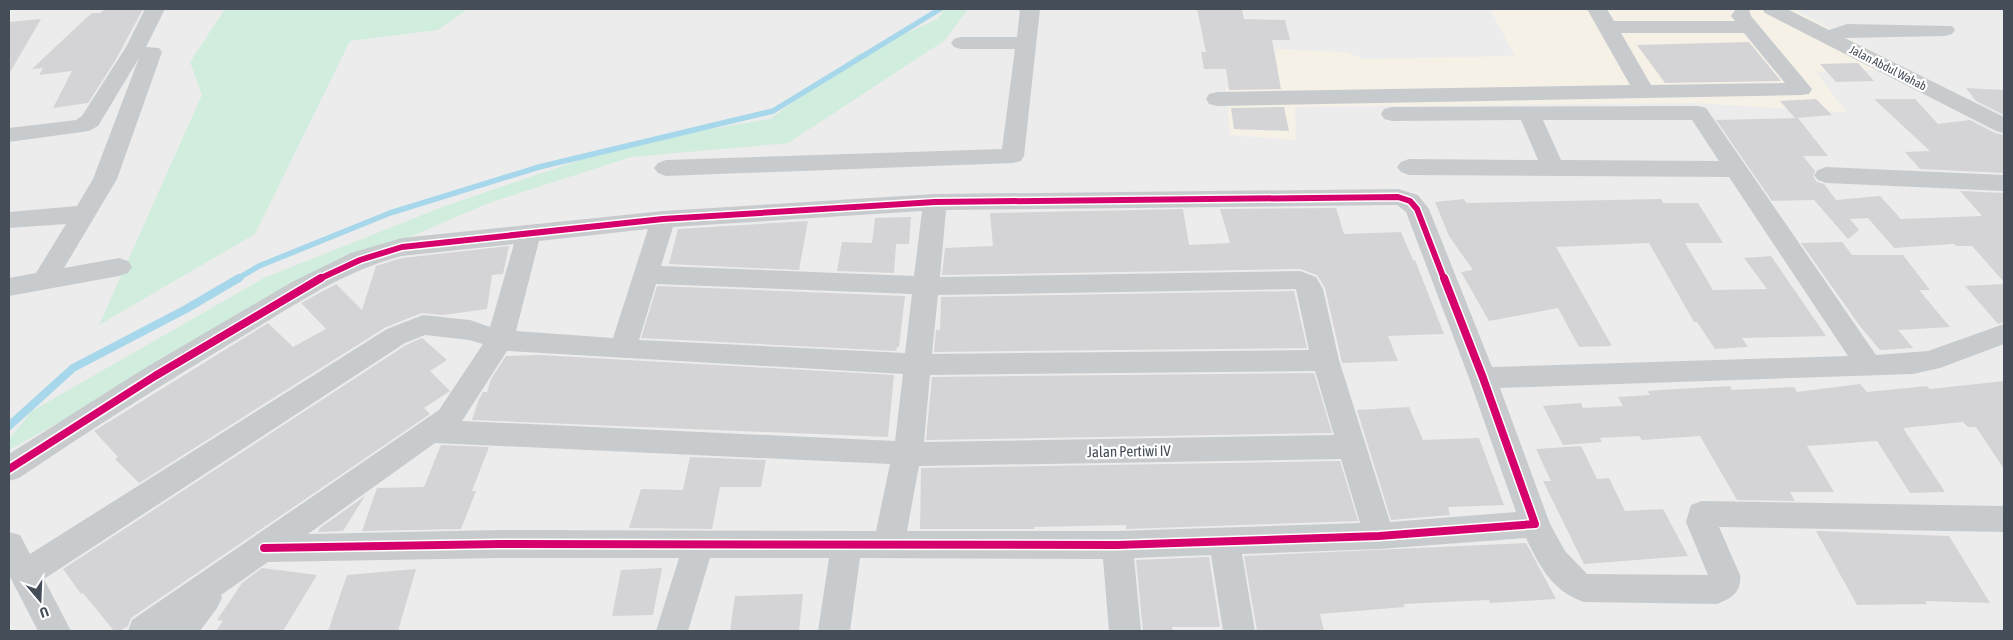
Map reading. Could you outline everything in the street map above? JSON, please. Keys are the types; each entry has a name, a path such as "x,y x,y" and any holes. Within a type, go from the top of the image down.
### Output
{"street":[{"path":"44,281 105,179 121,140 155,9"},
{"path":"666,168 1013,156 1030,9"},
{"path":"1597,9 1615,27 1645,93"},
{"name":"Jalan Abdul Wahab","path":"1772,9 2004,126"},
{"path":"1216,99 1801,89 1748,17 1615,27"},
{"path":"1828,37 1847,30 1945,30"},
{"path":"961,43 1026,43"},
{"path":"9,135 81,126 90,121 141,59"},
{"path":"1392,114 1698,113 1869,366"},
{"path":"1529,114 1552,168"},
{"path":"1409,166 1735,169"},
{"path":"1826,175 2004,183"},
{"path":"9,469 117,398 345,264 402,247 663,219 935,202 1398,197 1410,201 1416,209 1482,378 1535,524 1545,546 1565,575 1574,584 1584,588 1717,590 1725,583 1724,575 1701,522 1702,514 2004,519"},
{"path":"889,544 907,452 935,202"},
{"path":"9,220 83,214"},
{"path":"623,349 663,219"},
{"path":"144,631 449,418 500,340 529,232"},
{"path":"10,287 119,267"},
{"path":"646,275 926,285 1300,280 1307,284 1310,290 1325,360 1379,536"},
{"path":"26,574 411,328 423,325 470,330 500,340 623,349 917,365 1325,360"},
{"path":"1482,378 1869,366 1930,361 2004,334"},
{"name":"Jalan Pertiwi IV","path":"431,431 926,454 1351,447"},
{"path":"264,548 500,544 698,546 1225,543 1379,536 1535,524"},
{"path":"1225,543 1240,631"},
{"path":"9,544 54,631"},
{"path":"834,631 846,545"},
{"path":"1117,545 1125,631"},
{"path":"672,631 698,546"},
{"path":"180,631 228,573"}],"shaded area":[{"path":"1490,9 1793,9 1907,69 1816,72 1846,112 1692,103 1295,107 1296,140 1230,135 1226,87 1280,87 1275,49 1346,52 1363,59 1515,56"}],"green space":[{"path":"225,9 468,9 438,30 350,41 255,234 99,325 202,95 190,62"},
{"path":"944,9 968,9 944,41 788,143 631,157 486,204 333,270 9,450 9,439 32,411 264,278 445,206 630,143 770,119 857,55 938,19"}],"building":[{"path":"105,9 143,9 115,61 88,103 53,108 72,71 39,75 43,68 32,69 92,13 100,13"},
{"path":"1197,9 1242,10 1244,19 1285,20 1290,40 1272,40 1281,89 1229,90 1226,69 1204,69 1201,52 1206,52"},
{"path":"41,19 9,74 9,22"},
{"path":"1749,42 1781,81 1665,83 1637,45"},
{"path":"1858,63 1874,81 1836,82 1820,64"},
{"path":"1966,88 2004,90 2004,115 1976,101"},
{"path":"1816,99 1832,115 1795,118 1780,101"},
{"path":"1874,99 1915,99 1938,124 1970,120 1995,133 2004,135 2004,173 1920,169 1905,152 1930,151"},
{"path":"1284,107 1289,131 1234,129 1231,108"},
{"path":"1798,118 1828,156 1803,156 1815,171 1813,176 1817,182 1824,184 1836,200 1880,196 1901,219 1982,216 1960,191 2004,193 2004,282 1972,246 1956,246 1954,244 1894,248 1868,218 1850,219 1859,230 1848,239 1814,200 1772,201 1716,120"},
{"path":"1464,199 1466,203 1661,199 1663,203 1698,203 1723,243 1685,243 1713,290 1767,289 1744,258 1771,256 1826,336 1742,338 1748,347 1715,349 1697,322 1694,322 1649,243 1556,247 1612,346 1579,347 1558,308 1489,321 1461,272 1473,270 1449,236 1435,202"},
{"path":"1336,208 1344,234 1401,232 1413,260 1415,260 1444,334 1388,336 1398,361 1342,363 1325,288 1317,275 1300,269 942,275 945,248 993,246 990,213 1183,209 1189,245 1230,243 1220,209"},
{"path":"911,217 909,244 896,244 894,273 837,271 842,242 872,243 875,218"},
{"path":"808,221 799,270 669,264 678,229"},
{"path":"1842,242 1852,255 1903,255 1930,290 1919,290 1950,327 1898,330 1913,348 1880,350 1860,326 1801,243"},
{"path":"509,246 503,274 492,275 487,309 443,315 422,313 386,327 139,483 115,459 118,457 94,431 268,323 293,347 326,329 301,303 336,284 362,310 376,266 402,258"},
{"path":"2004,284 2004,322 1998,324 1965,286"},
{"path":"657,286 905,296 899,347 897,347 896,351 641,338"},
{"path":"1294,291 1307,348 934,352 936,330 940,330 941,297"},
{"path":"422,338 447,360 430,371 450,391 424,408 430,414 131,618 128,626 120,631 114,631 83,593 81,594 63,569 406,345"},
{"path":"540,355 894,375 888,437 472,420 479,399 483,392 487,392 491,379 506,356"},
{"path":"1314,373 1332,433 926,440 932,377"},
{"path":"2004,381 2004,469 1976,427 1968,427 1963,422 1903,428 1945,492 1910,493 1877,441 1807,446 1834,492 1790,492 1795,501 1737,500 1700,436 1642,440 1639,436 1600,438 1602,442 1563,445 1543,406 1581,403 1583,408 1623,406 1618,397 1650,395 1647,391 1730,386 1732,390 1794,387 1797,392 1860,384 1867,392 1927,386 1930,389"},
{"path":"1409,407 1423,440 1479,438 1504,505 1448,507 1450,515 1391,520 1357,410"},
{"path":"441,445 489,447 472,491 476,491 461,529 362,531 377,488 424,487"},
{"path":"1581,446 1597,479 1609,478 1625,511 1663,509 1688,556 1584,564 1543,481 1551,481 1536,449"},
{"path":"690,457 766,460 761,487 720,487 712,529 629,528 641,489 683,490"},
{"path":"1340,461 1358,521 1126,529 1126,525 1034,527 1034,529 920,529 921,468"},
{"path":"365,496 343,531 318,532 320,528"},
{"path":"1816,531 1949,536 1990,603 1925,601 1927,604 1857,605"},
{"path":"1526,543 1556,599 1490,603 1489,600 1403,604 1405,607 1320,614 1324,631 1257,631 1244,556"},
{"path":"1209,557 1220,627 1172,627 1173,631 1143,631 1136,560"},
{"path":"262,568 317,575 283,631 216,631 223,621 217,620 242,583"},
{"path":"662,568 653,615 612,616 621,570"},
{"path":"416,569 398,631 328,631 347,575"},
{"path":"803,594 799,631 730,631 735,596"}],"waterway":[{"path":"237,279 259,266 390,213 539,167 773,111 940,9"},
{"path":"9,426 73,368 186,309 239,278"}],"cycle path":[{"path":"9,469 96,412 320,278 380,252 402,247 663,219 935,202 1398,197 1410,201 1417,209 1483,378 1535,524 1379,536 1117,545 500,544 264,548"}]}
